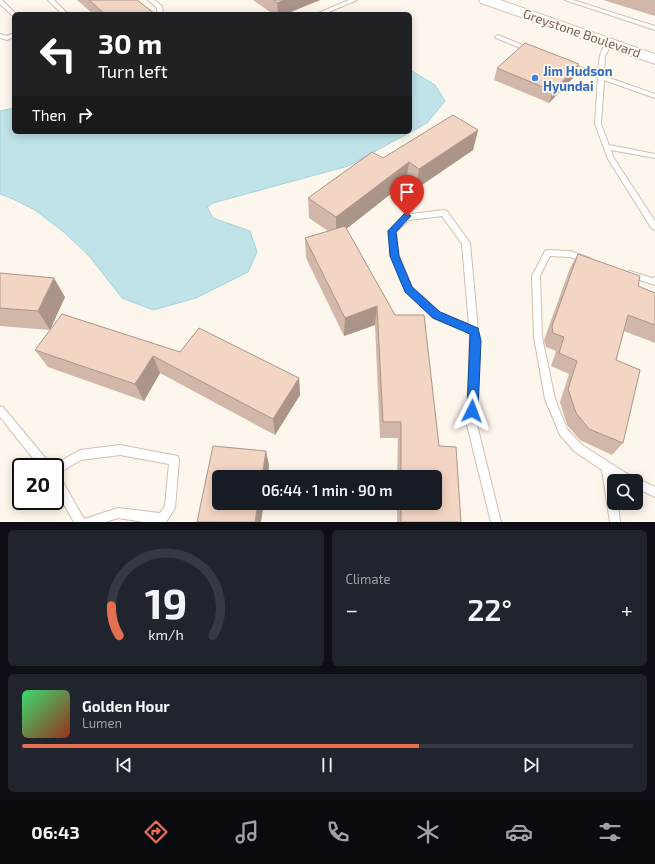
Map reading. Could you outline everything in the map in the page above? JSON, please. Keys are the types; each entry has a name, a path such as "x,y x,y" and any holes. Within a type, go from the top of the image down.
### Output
{"main road":[{"name":"Greystone Boulevard","path":"486,0 655,59"}],"lane":[{"path":"51,0 63,12"},
{"path":"151,0 160,7 160,12"},
{"path":"324,12 354,0"},
{"path":"568,0 655,28"},
{"path":"0,1 12,13"},
{"path":"0,36 7,38 12,36"},
{"path":"498,37 535,52"},
{"path":"609,43 602,56 598,124 610,157 655,228"},
{"path":"564,63 601,78 655,96"},
{"path":"606,147 655,156"},
{"path":"474,331 436,315 409,289 394,256 392,231 407,216 444,213 466,244 476,341 472,426 496,522"},
{"path":"598,263 570,254 548,253 536,276 538,337 550,399 563,432 578,448 619,474"},
{"path":"619,270 654,282 655,280"},
{"path":"0,410 40,458"},
{"path":"64,465 80,455 120,450 174,460 170,508 162,519 118,513 88,522"},
{"path":"607,467 615,522"},
{"path":"643,486 655,492"},
{"path":"64,494 80,522"}],"water":[{"path":"412,71 435,85 445,101 427,123 412,131"},
{"path":"12,108 12,134 407,134 348,166 213,203 207,207 213,218 250,231 257,252 248,272 196,298 153,310 122,298 90,257 65,233 35,210 0,194 0,111"}],"building":[{"path":"89,0 137,0 152,12 103,12"},
{"path":"274,0 284,0 277,3"},
{"path":"525,43 579,64 553,91 497,68"},
{"path":"453,115 478,130 419,169 409,162 336,217 308,198 372,152 383,158"},
{"path":"345,226 395,315 424,315 439,446 456,447 461,522 401,522 401,510 442,510 442,470 401,470 401,422 383,422 377,306 345,318 305,238"},
{"path":"578,254 640,276 638,286 655,293 655,325 628,315 616,360 640,370 623,443 589,429 576,413 568,389 577,361 559,353 564,337 553,333 552,326"},
{"path":"0,273 54,278 38,311 0,308"},
{"path":"62,314 180,352 199,328 299,378 273,419 153,356 135,384 35,350"},
{"path":"213,446 266,451 263,470 212,470 212,510 257,510 255,522 197,522"}],"place":[{"name":"Jim Hudson Hyundai","path":"535,78"}],"route":[{"path":"407,216 392,231 394,256 409,289 436,315 474,331 476,341 472,411"}]}
